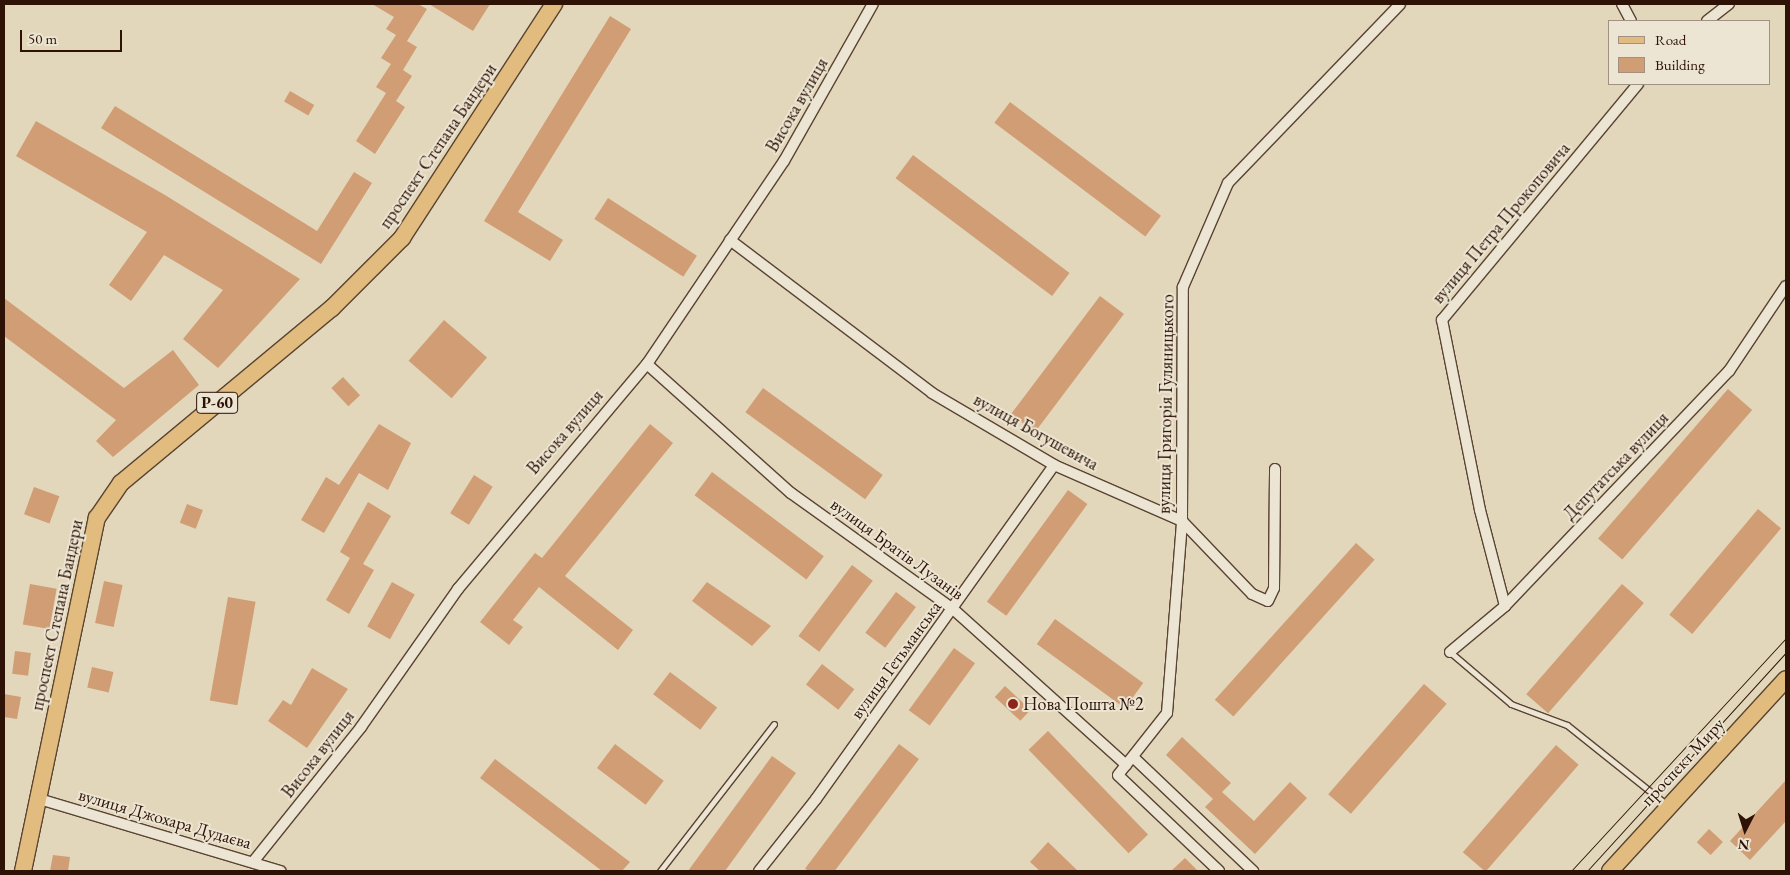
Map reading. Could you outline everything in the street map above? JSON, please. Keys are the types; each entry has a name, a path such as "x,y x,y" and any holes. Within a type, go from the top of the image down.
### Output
{"main road":[{"name":"проспект Степана Бандери","path":"23,871 97,518 121,482 332,308 402,238 554,4"},
{"name":"проспект Миру","path":"1610,871 1786,679"}],"street":[{"name":"Висока вулиця","path":"253,862 361,727 464,581 647,364 784,161 873,4"},
{"name":"вулиця Григорія Гуляницького","path":"1218,871 1118,775 1167,713 1182,522 1183,287 1228,183 1400,4"},
{"path":"1622,4 1630,20"},
{"path":"1708,20 1729,4"},
{"name":"вулиця Петра Прокоповича","path":"1505,606 1476,491 1442,320 1637,85"},
{"name":"вулиця Богушевича","path":"730,240 932,393 1054,465 1182,522 1252,594 1268,601 1274,588 1275,469"},
{"name":"Депутатська вулиця","path":"1450,652 1505,606 1729,371 1786,286"},
{"name":"вулиця Братів Лузанів","path":"647,364 791,492 953,609 1126,765"},
{"name":"вулиця Гетьманська","path":"759,871 953,609 1054,465"},
{"path":"1133,757 1253,871"},
{"name":"вулиця Джохара Дудаєва","path":"39,799 281,871"}],"lane":[{"path":"1450,652 1511,704 1567,725 1669,807"},
{"path":"660,871 774,724"}],"building":[{"path":"372,4 418,4 427,9 407,41 417,47 403,70 412,76 396,101 405,107 375,154 356,141 386,93 376,87 391,64 381,58 396,35 386,29 394,17"},
{"path":"429,4 490,4 473,31"},
{"path":"610,16 631,29 518,212 563,240 550,261 484,221"},
{"path":"290,91 314,105 308,115 284,101"},
{"path":"1010,102 1161,216 1145,237 994,123"},
{"path":"115,106 317,231 354,172 372,183 321,264 101,128"},
{"path":"36,121 165,195 300,279 218,368 183,339 223,290 164,255 131,301 109,285 147,232 16,156"},
{"path":"913,155 1070,273 1052,296 896,178"},
{"path":"608,198 697,256 683,277 594,219"},
{"path":"1100,296 1124,314 1035,432 1011,414"},
{"path":"4,298 124,388 173,350 199,385 113,457 96,441 116,420 4,336"},
{"path":"444,320 487,357 452,398 409,361"},
{"path":"343,377 360,395 348,406 331,388"},
{"path":"763,388 883,475 865,499 745,412"},
{"path":"1728,389 1752,410 1622,559 1598,538"},
{"path":"379,424 411,443 388,490 359,473 324,533 301,520 326,477 339,485"},
{"path":"650,424 673,443 565,576 633,630 618,650 539,587 513,620 523,627 509,645 480,622 535,553 542,558"},
{"path":"712,472 824,556 806,579 695,495"},
{"path":"474,475 493,487 469,525 450,513"},
{"path":"34,487 59,496 49,523 24,514"},
{"path":"1068,490 1087,504 1006,616 987,602"},
{"path":"368,502 391,516 363,564 374,570 349,614 326,600 350,558 340,552"},
{"path":"187,504 203,510 196,529 180,523"},
{"path":"1758,509 1781,528 1692,634 1669,615"},
{"path":"1356,543 1375,560 1233,717 1215,700"},
{"path":"852,565 873,581 819,652 798,636"},
{"path":"104,581 123,585 114,627 95,623"},
{"path":"392,582 415,595 390,639 367,627"},
{"path":"707,582 771,626 752,646 692,601"},
{"path":"30,584 57,589 49,629 23,624"},
{"path":"1622,584 1644,603 1548,713 1526,694"},
{"path":"896,592 916,607 885,648 865,633"},
{"path":"228,597 256,602 237,705 210,700"},
{"path":"1055,619 1143,683 1125,708 1037,644"},
{"path":"954,648 975,663 930,726 909,710"},
{"path":"15,651 31,653 28,676 12,674"},
{"path":"822,664 854,689 838,710 806,684"},
{"path":"92,667 113,672 109,692 87,687"},
{"path":"312,668 348,689 307,748 268,721 283,700 291,705"},
{"path":"670,672 717,708 700,730 653,694"},
{"path":"1424,684 1447,704 1351,814 1328,794"},
{"name":"Нова Пошта №2","path":"1005,686 1031,710 1020,721 995,697"},
{"path":"4,694 21,697 17,719 4,717"},
{"path":"1048,731 1148,835 1129,853 1029,750"},
{"path":"1182,737 1231,783 1222,792 1254,821 1290,782 1307,798 1255,854 1205,807 1213,799 1166,755"},
{"path":"615,744 664,781 646,805 597,768"},
{"path":"899,744 919,759 835,871 808,871 805,869"},
{"path":"1556,745 1579,765 1486,871 1463,852"},
{"path":"772,756 796,773 725,871 688,871"},
{"path":"495,759 630,862 622,871 602,871 480,778"},
{"path":"1786,780 1786,821 1750,860 1730,841"},
{"path":"1709,829 1723,842 1711,855 1697,842"},
{"path":"1048,842 1078,871 1040,871 1030,862"},
{"path":"53,855 70,857 68,871 50,871"},
{"path":"1185,858 1198,871 1171,871"}],"tram line":[{"path":"1571,871 1786,638"},
{"path":"1587,871 1786,652"}],"place":[{"name":"Нова Пошта №2","path":"1013,704"}]}
